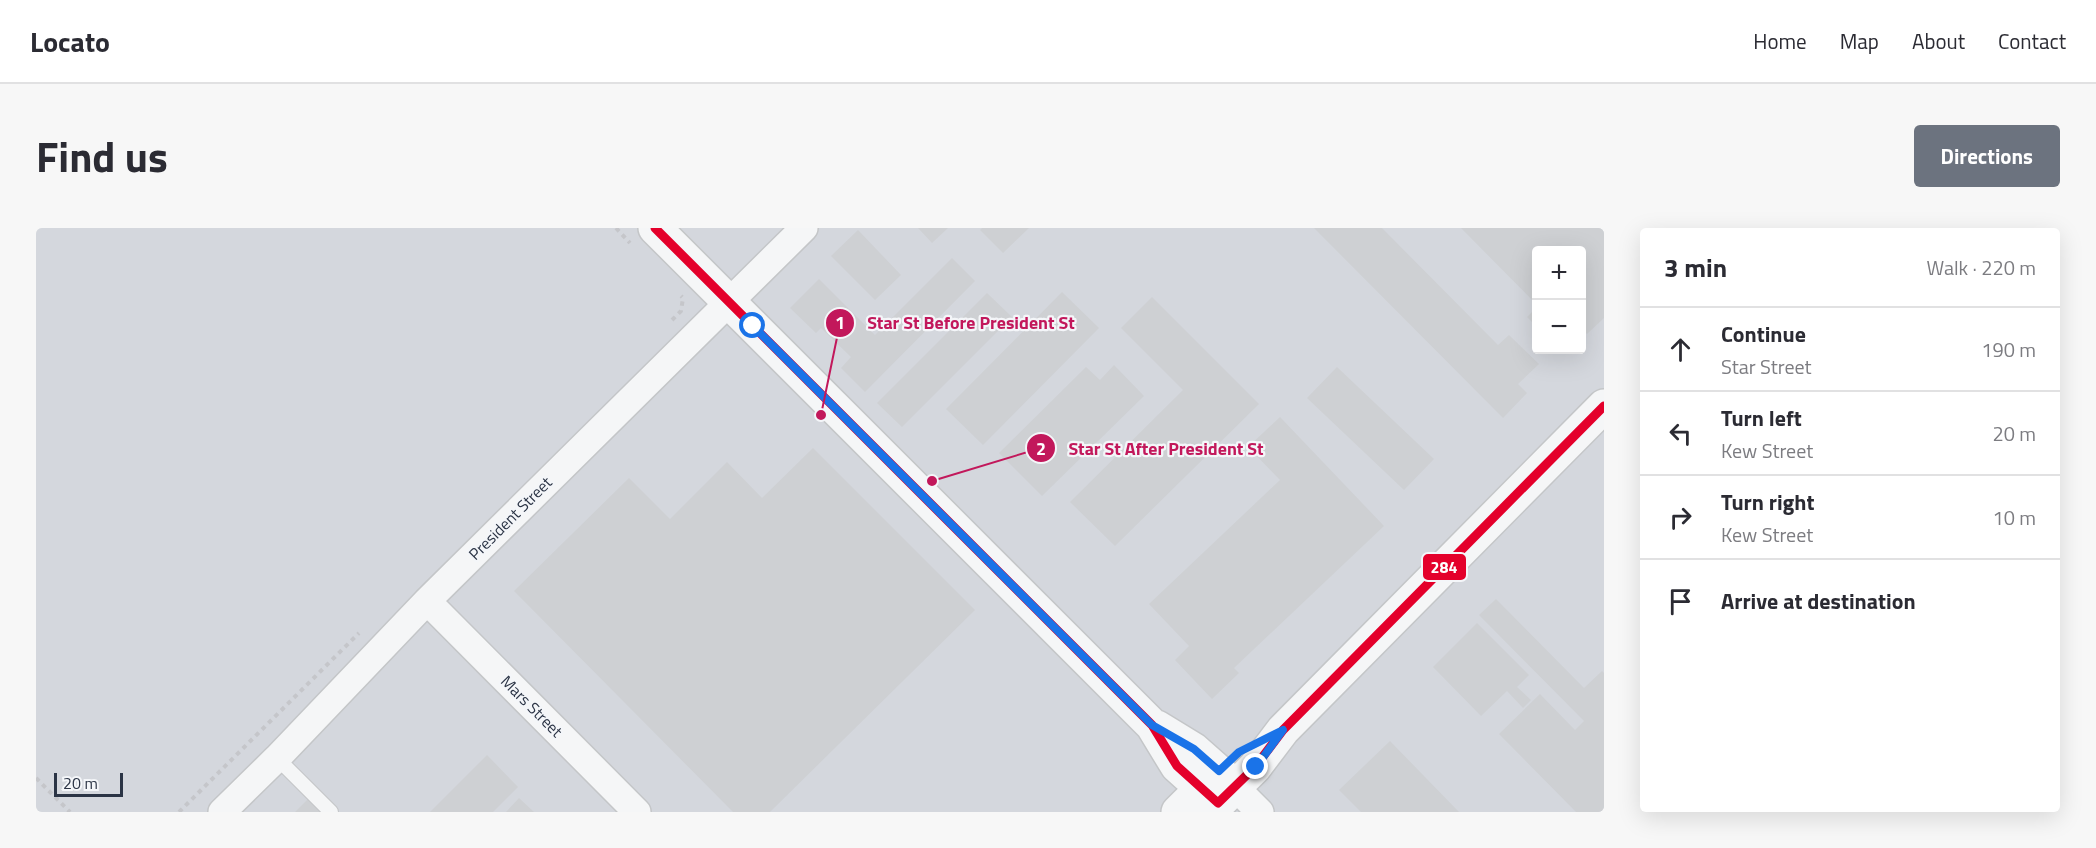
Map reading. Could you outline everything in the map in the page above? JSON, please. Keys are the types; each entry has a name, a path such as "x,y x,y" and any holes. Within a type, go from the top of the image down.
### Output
{"street":[{"path":"655,228 1152,725 1177,766 1218,795 1260,812"},
{"name":"President Street","path":"222,812 277,758 427,601 804,228"},
{"path":"1178,812 1218,795 1256,767 1283,730 1604,406"},
{"name":"Mars Street","path":"427,601 637,812"}],"lane":[{"path":"277,758 331,812"}],"path":[{"path":"36,778 70,812"}],"shaded area":[{"path":"36,228 1604,228 1604,812 36,812"}],"building":[{"path":"918,228 948,228 932,243"},
{"path":"982,228 1029,228 1003,253 980,230"},
{"path":"1314,228 1382,228 1498,345 1509,335 1539,364 1518,384 1527,393 1503,418"},
{"path":"1461,228 1604,228 1604,318 1586,333 1586,246 1532,246 1532,300"},
{"path":"858,230 901,275 875,300 831,256"},
{"path":"952,258 975,281 865,392 841,368 851,357 821,328 816,333 790,308 819,279 875,335"},
{"path":"1062,292 1099,328 983,445 946,409"},
{"path":"987,293 1012,317 902,427 877,403"},
{"path":"1152,297 1259,404 1115,546 1070,502 1183,390 1121,328"},
{"path":"1532,312 1532,322 1527,317"},
{"path":"1114,365 1144,396 1042,496 999,453 1086,367 1100,380"},
{"path":"1337,367 1434,459 1404,490 1307,398"},
{"path":"1280,417 1384,526 1234,668 1239,673 1212,699 1175,660 1189,646 1149,604 1280,480 1248,447"},
{"path":"813,448 975,610 770,812 733,812 514,591 629,478 670,519 727,462 762,498"},
{"path":"1496,599 1584,688 1602,671 1604,673 1604,812 1576,812 1499,734 1540,694 1575,730 1584,721 1479,615"},
{"path":"1477,623 1529,675 1517,687 1531,700 1523,708 1507,691 1481,716 1433,667"},
{"path":"1390,741 1459,812 1361,812 1339,790"},
{"path":"487,755 518,787 493,812 430,812"},
{"path":"519,798 534,812 506,812"},
{"path":"308,799 320,812 295,812"}],"transit line":[{"name":"284","path":"655,228 1152,725 1177,766 1218,803 1255,767 1283,730 1604,406"}],"place":[{"name":"Star St Before President St","path":"821,415"},
{"name":"Star St After President St","path":"932,481"}],"route":[{"path":"753,326 1152,725 1194,749 1219,771 1239,752 1283,730 1256,767"}]}
